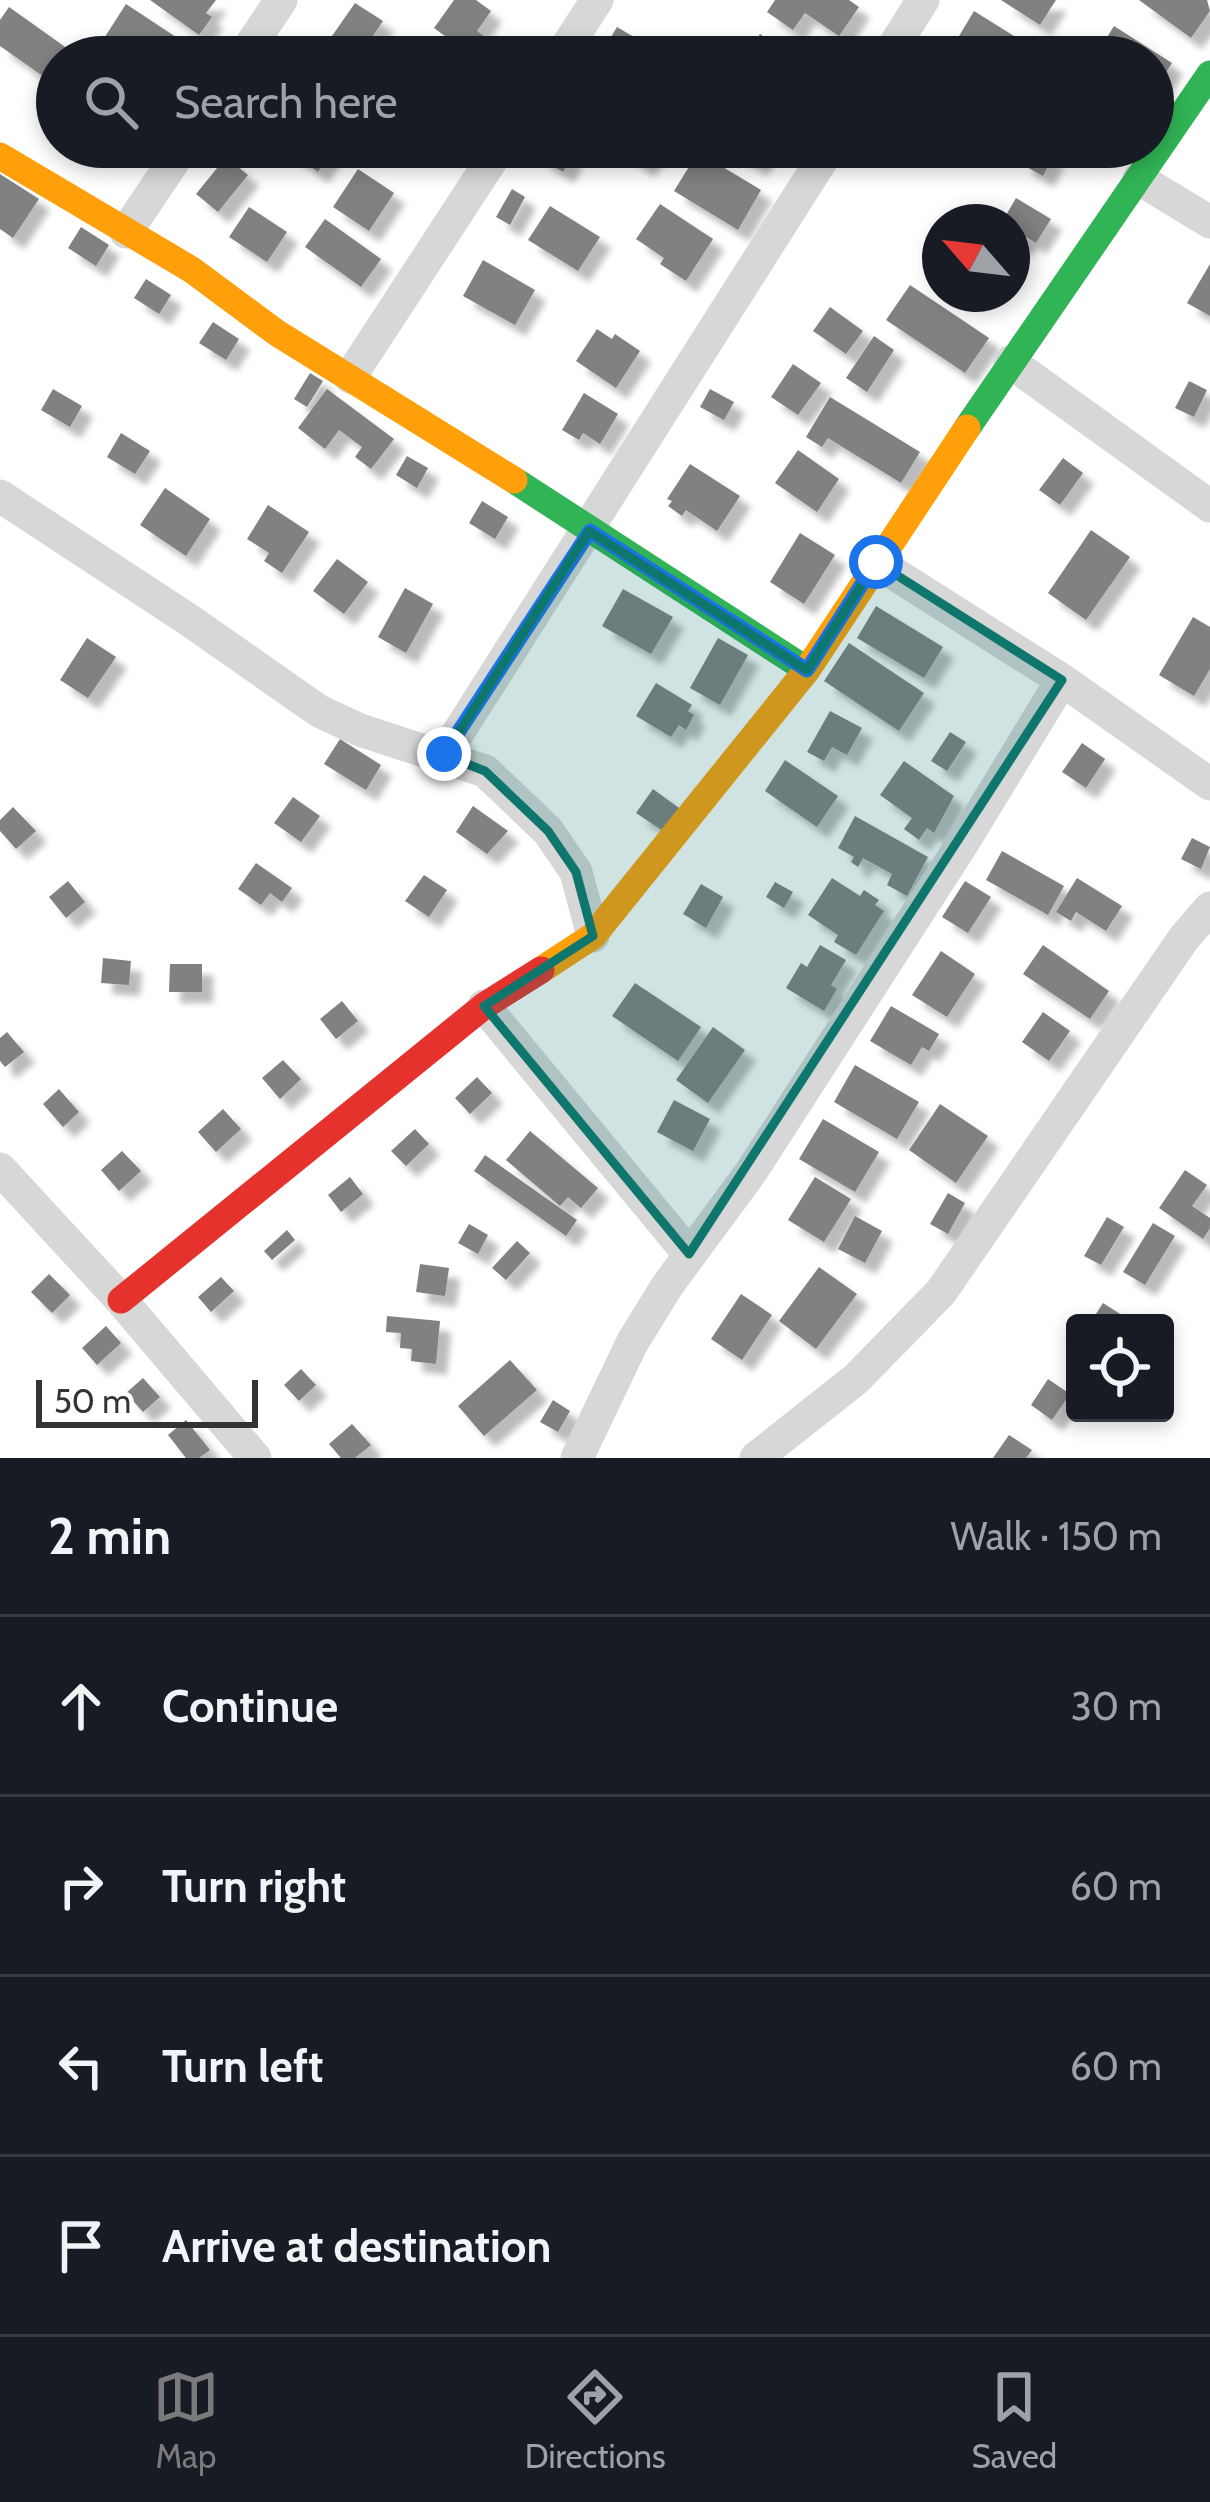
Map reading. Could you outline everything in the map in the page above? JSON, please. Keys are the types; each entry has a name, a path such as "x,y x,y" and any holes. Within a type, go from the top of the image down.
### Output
{"street":[{"path":"257,36 281,0"},
{"path":"574,36 597,0"},
{"path":"900,36 922,0"},
{"path":"1174,127 1210,74"},
{"path":"0,156 192,270 277,333 410,412 807,670"},
{"path":"126,232 169,168"},
{"path":"350,377 486,168"},
{"path":"444,754 817,168"},
{"path":"121,1300 484,1006 592,936 807,670 1010,362 1146,168"},
{"path":"1139,179 1210,221"},
{"path":"1010,362 1210,506"},
{"path":"0,496 320,711 360,730 485,770 548,832 577,872 592,936"},
{"path":"876,562 1062,680 1210,784"},
{"path":"577,1458 632,1343 689,1254 764,1152 1062,680"},
{"path":"756,1458 856,1379 941,1292 1210,908"},
{"path":"484,1006 689,1254"},
{"path":"0,1169 121,1300 255,1458"}],"highlighted area":[{"path":"589,531 807,670 876,562 1062,680 689,1254 484,1006 593,936 576,872 548,831 485,771 444,755"}],"building":[{"path":"150,0 216,0 206,13 212,17 199,35"},
{"path":"454,0 476,0 491,11 477,31 484,36 445,36 434,28"},
{"path":"775,0 849,0 859,7 839,36 805,13 793,30 767,12"},
{"path":"1001,0 1056,0 1040,25"},
{"path":"1139,0 1207,0 1210,11 1191,38"},
{"path":"355,3 383,21 373,36 332,36"},
{"path":"126,4 174,36 105,36"},
{"path":"9,7 50,36 36,36 36,71 0,46 0,20"},
{"path":"974,11 1014,36 959,36"},
{"path":"1114,26 1130,36 1108,36"},
{"path":"617,27 632,36 612,36"},
{"path":"217,168 239,168 248,175 218,212 196,194"},
{"path":"688,168 725,168 761,190 738,230 674,191"},
{"path":"358,169 394,193 369,231 333,207"},
{"path":"0,174 39,199 13,238 0,229"},
{"path":"512,189 525,197 510,225 496,217"},
{"path":"660,204 713,239 686,281 660,264 664,258 636,239"},
{"path":"550,206 600,237 578,271 528,240"},
{"path":"1030,206 1051,219 1036,243 1030,239"},
{"path":"249,207 287,232 267,262 229,237"},
{"path":"325,219 381,259 361,287 305,247"},
{"path":"81,227 109,245 96,266 68,248"},
{"path":"483,260 535,290 515,325 463,296"},
{"path":"1210,264 1210,316 1187,303"},
{"path":"146,279 171,295 159,314 134,298"},
{"path":"910,285 922,293 922,312 950,312 989,338 965,373 886,320"},
{"path":"830,307 863,331 846,354 813,331"},
{"path":"213,322 239,339 226,360 199,343"},
{"path":"597,329 612,339 615,334 640,351 616,388 576,361"},
{"path":"874,336 894,350 867,392 846,378"},
{"path":"793,364 821,383 798,415 771,397"},
{"path":"310,373 323,381 307,407 294,399"},
{"path":"1189,381 1207,390 1194,417 1175,408"},
{"path":"53,389 82,406 70,427 41,410"},
{"path":"327,389 394,439 371,469 355,457 362,447 339,430 325,449 298,428"},
{"path":"710,389 734,402 724,420 700,407"},
{"path":"584,393 618,414 600,444 583,433 579,440 562,430"},
{"path":"830,397 920,452 901,483 828,438 822,447 806,437"},
{"path":"121,433 150,451 135,474 107,457"},
{"path":"798,450 839,479 817,512 775,483"},
{"path":"407,456 428,468 417,488 396,475"},
{"path":"1063,458 1083,473 1060,505 1039,490"},
{"path":"690,464 740,496 717,531 686,510 682,516 668,506 672,501 667,499"},
{"path":"165,488 210,519 186,556 140,525"},
{"path":"482,501 508,517 495,539 469,523"},
{"path":"268,505 309,532 282,573 264,561 269,553 247,539"},
{"path":"1091,530 1130,557 1086,620 1048,593"},
{"path":"800,533 835,555 804,604 770,582"},
{"path":"337,559 368,582 344,614 313,591"},
{"path":"405,588 433,604 406,653 378,637"},
{"path":"623,589 673,617 651,654 602,626"},
{"path":"876,606 943,647 924,678 857,638"},
{"path":"1193,617 1210,627 1210,669 1194,696 1159,675"},
{"path":"87,638 116,657 88,698 60,680"},
{"path":"718,638 748,655 720,705 690,688"},
{"path":"849,643 924,693 899,731 824,681"},
{"path":"656,683 692,705 688,711 694,715 686,730 679,725 671,737 636,716"},
{"path":"830,711 862,728 847,755 832,747 824,761 807,752"},
{"path":"950,732 966,742 947,771 931,761"},
{"path":"340,739 381,765 366,790 324,764"},
{"path":"1082,743 1105,759 1086,788 1062,772"},
{"path":"785,760 838,796 817,827 765,791"},
{"path":"904,761 954,796 934,833 927,828 919,840 904,829 912,818 880,795"},
{"path":"653,789 679,808 663,831 636,813"},
{"path":"293,797 320,816 301,842 274,823"},
{"path":"473,806 508,831 487,854 456,832"},
{"path":"13,807 36,831 16,849 0,831 0,820"},
{"path":"855,816 928,857 907,896 887,885 892,874 863,858 858,867 851,862 854,857 838,848"},
{"path":"1192,838 1210,847 1201,869 1181,859"},
{"path":"1002,851 1064,886 1048,915 986,880"},
{"path":"256,863 292,888 282,902 270,893 261,905 238,889"},
{"path":"424,875 447,890 429,917 405,901"},
{"path":"832,878 860,896 864,890 879,900 875,905 884,911 856,955 834,942 838,935 808,915"},
{"path":"1077,878 1122,906 1106,931 1076,912 1071,921 1056,912"},
{"path":"68,881 85,902 66,918 49,897"},
{"path":"965,881 991,897 968,933 942,917"},
{"path":"775,882 793,892 784,908 766,897"},
{"path":"701,884 723,897 706,928 683,914"},
{"path":"820,945 846,960 831,985 837,989 824,1011 786,988 801,963 807,967"},
{"path":"1043,945 1109,991 1090,1019 1023,974"},
{"path":"941,951 975,974 947,1017 912,995"},
{"path":"103,958 131,961 129,985 101,983"},
{"path":"170,964 202,964 202,992 169,992"},
{"path":"635,983 701,1027 678,1061 612,1016"},
{"path":"342,1001 358,1021 336,1039 320,1019"},
{"path":"891,1006 939,1034 929,1051 922,1047 911,1065 870,1041"},
{"path":"1043,1012 1070,1031 1049,1061 1022,1042"},
{"path":"713,1027 745,1050 708,1103 676,1080"},
{"path":"7,1032 24,1052 5,1067 0,1061 0,1038"},
{"path":"283,1060 301,1079 280,1099 262,1078"},
{"path":"855,1065 919,1102 897,1139 834,1102"},
{"path":"477,1077 492,1093 470,1114 455,1098"},
{"path":"59,1089 79,1112 63,1127 43,1104"},
{"path":"674,1100 710,1119 693,1151 657,1132"},
{"path":"940,1104 988,1136 956,1183 909,1150"},
{"path":"223,1109 241,1129 216,1152 198,1132"},
{"path":"823,1119 879,1152 855,1192 799,1159"},
{"path":"415,1129 429,1144 406,1166 391,1151"},
{"path":"530,1131 598,1188 581,1208 568,1197 560,1206 506,1160"},
{"path":"122,1151 141,1171 119,1191 101,1170"},
{"path":"485,1155 577,1220 566,1236 474,1171"},
{"path":"1185,1170 1207,1185 1192,1206 1210,1218 1203,1239 1159,1208"},
{"path":"350,1177 363,1194 341,1212 328,1195"},
{"path":"815,1177 851,1199 824,1242 788,1220"},
{"path":"948,1193 965,1203 948,1234 930,1224"},
{"path":"855,1216 882,1231 865,1263 838,1249"},
{"path":"1107,1217 1124,1227 1101,1265 1084,1256"},
{"path":"1153,1223 1175,1236 1145,1285 1123,1272"},
{"path":"469,1224 488,1235 478,1254 458,1243"},
{"path":"287,1230 295,1240 272,1260 264,1251"},
{"path":"517,1241 530,1253 506,1280 492,1268"},
{"path":"420,1264 449,1268 445,1296 416,1292"},
{"path":"819,1267 857,1294 816,1349 779,1321"},
{"path":"49,1274 70,1295 52,1313 31,1292"},
{"path":"221,1277 234,1291 211,1312 198,1297"},
{"path":"741,1294 772,1315 742,1360 711,1339"},
{"path":"1103,1303 1120,1314 1096,1314"},
{"path":"387,1316 440,1321 436,1364 411,1361 412,1349 400,1348 401,1333 386,1332"},
{"path":"106,1326 121,1343 97,1365 82,1348"},
{"path":"510,1360 537,1390 484,1436 458,1406"},
{"path":"301,1369 316,1385 299,1401 284,1385"},
{"path":"143,1378 160,1397 143,1412 126,1393"},
{"path":"1048,1379 1066,1391 1066,1400 1052,1420 1031,1405"},
{"path":"553,1400 570,1411 558,1432 540,1422"},
{"path":"186,1420 210,1450 199,1458 186,1458 168,1435"},
{"path":"352,1424 371,1445 355,1458 341,1458 329,1444"},
{"path":"1009,1435 1032,1450 1026,1458 993,1458"}],"traffic: fast":[{"path":"1174,126 1210,74"},
{"path":"967,428 1145,168"},
{"path":"514,480 807,670"}],"traffic: slow":[{"path":"0,156 192,270 277,333 514,480"},
{"path":"541,970 593,936 807,670 967,428"}],"traffic: jam":[{"path":"121,1300 484,1006 541,970"}],"route":[{"path":"444,754 590,531 807,670 876,562"}]}
